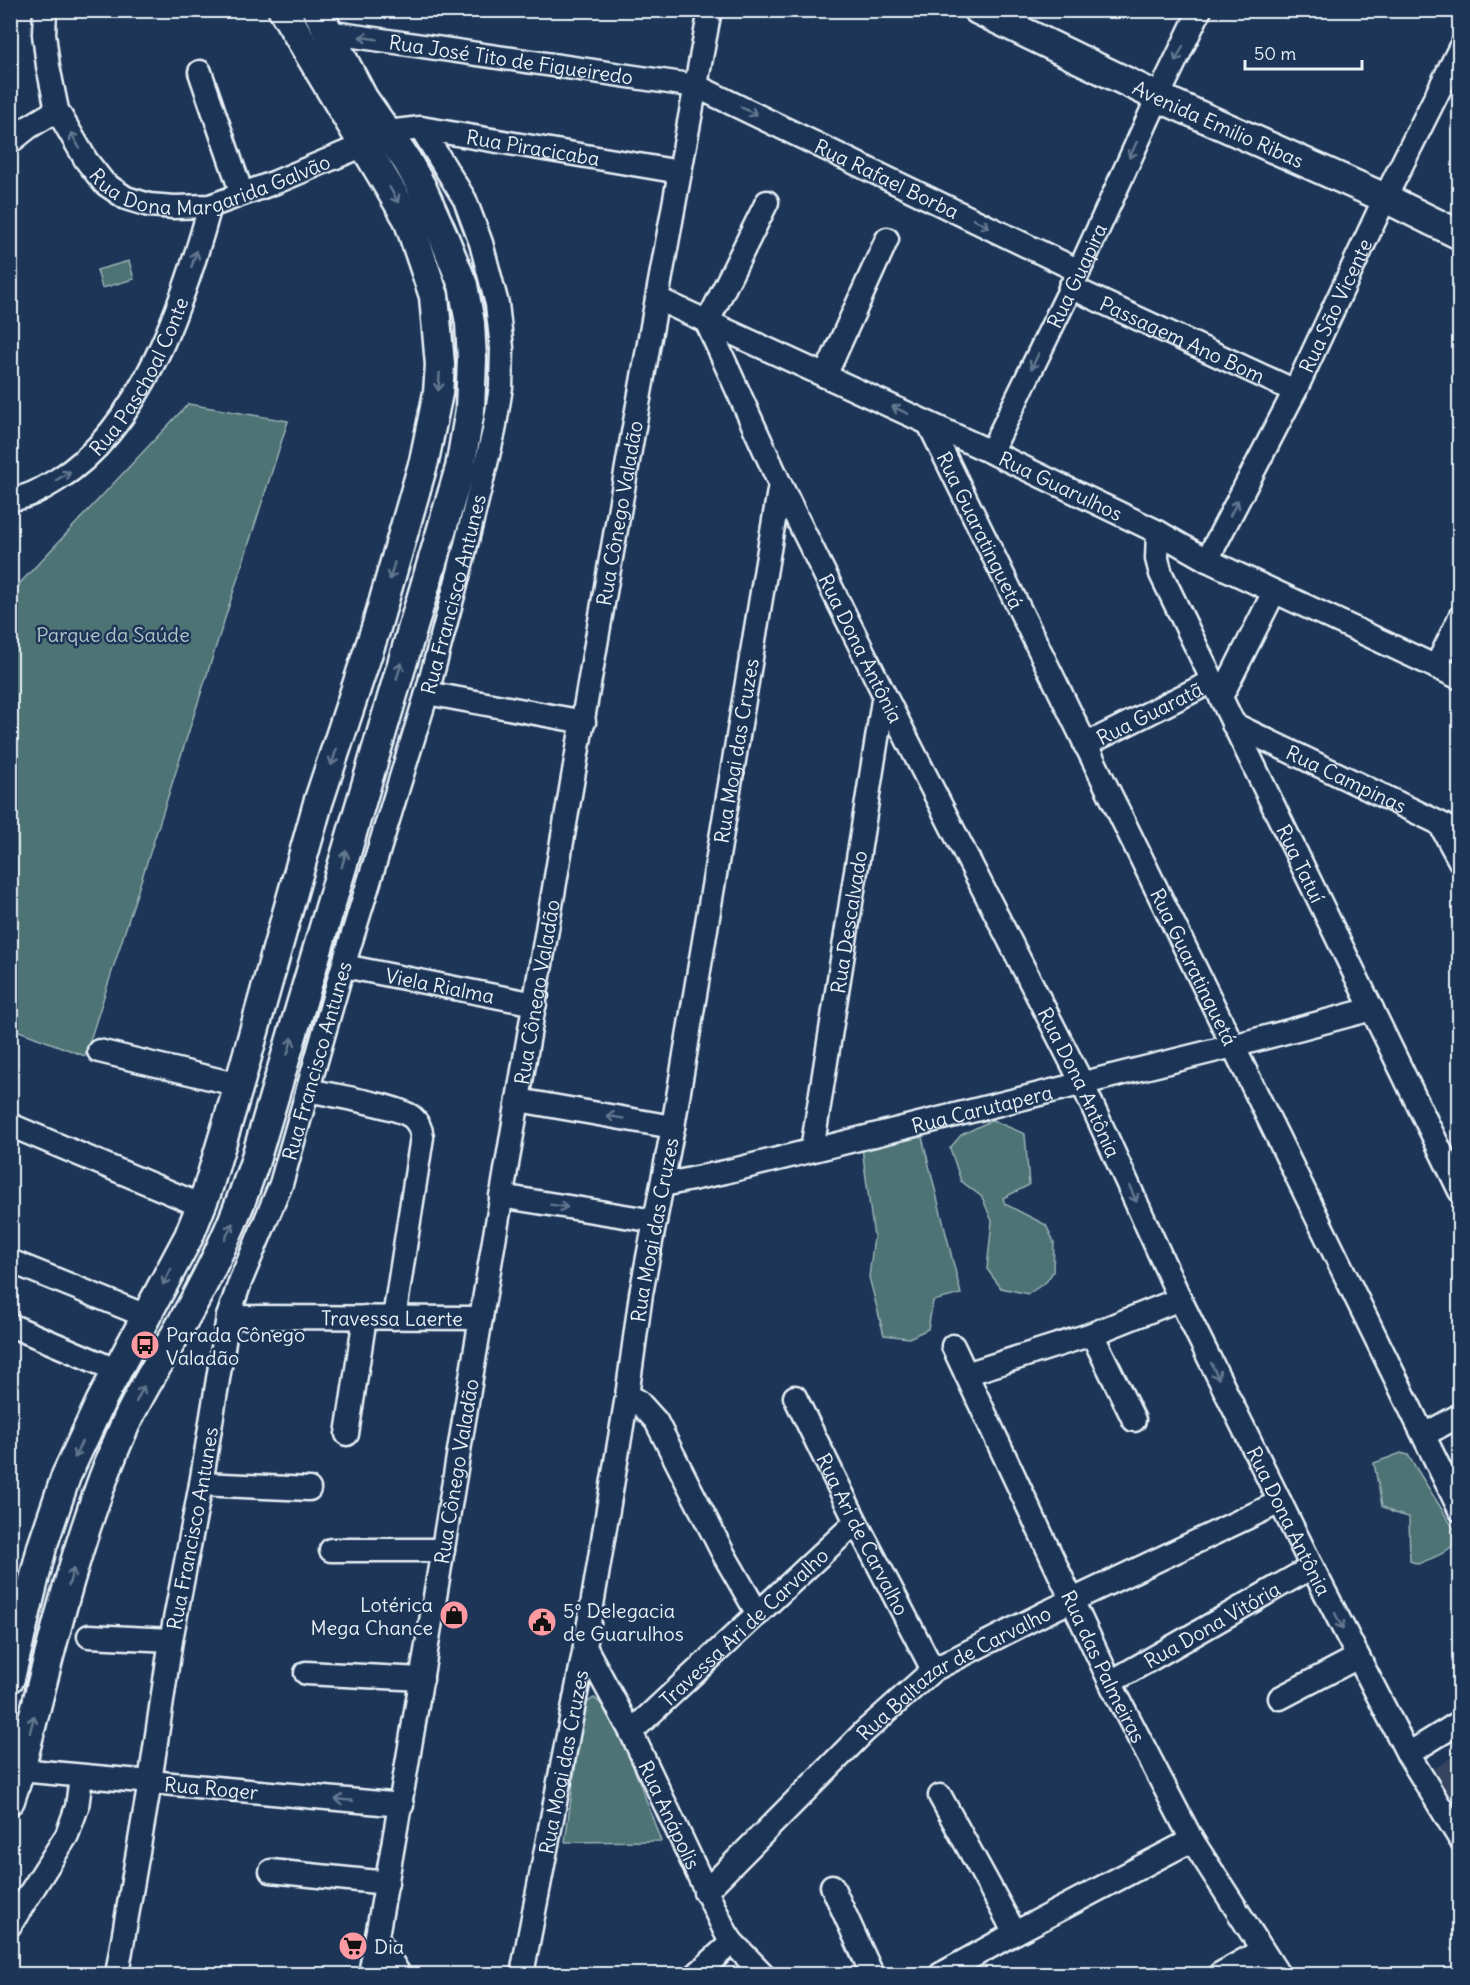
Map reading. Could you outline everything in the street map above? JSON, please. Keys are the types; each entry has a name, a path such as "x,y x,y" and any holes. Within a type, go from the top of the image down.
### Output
{"main road":[{"path":"10,1800 71,1577 120,1438 140,1394 183,1320 241,1204 317,955 460,468 470,410 471,335 463,285 421,186 407,161 376,138 283,10"},
{"name":"Avenida Emilio Ribas","path":"978,10 1158,97 1385,198 1460,235"},
{"path":"10,1678 42,1547 81,1444 189,1236 202,1206 239,1085 318,803 376,628 424,461 438,393 440,365 434,296 363,98 322,21"},
{"path":"279,944 317,955"}],"street":[{"name":"Rua Dona Margarida Galvão","path":"45,10 44,34 57,110 86,160 104,183 126,198 149,205 210,206 376,138"},
{"name":"Rua Cônego Valadão","path":"370,1974 402,1805 501,1196 710,10"},
{"name":"Rua Guapira","path":"991,452 1075,279 1200,10"},
{"name":"Rua José Tito de Figueiredo","path":"322,21 696,86"},
{"name":"Rua São Vicente","path":"1208,560 1295,391 1385,198 1460,48"},
{"path":"200,72 242,194"},
{"name":"Rua Rafael Borba","path":"696,86 1075,279"},
{"path":"10,142 57,110"},
{"name":"Rua Piracicaba","path":"376,138 421,128 680,172"},
{"name":"Rua Francisco Antunes","path":"117,1974 150,1782 171,1640 201,1484 228,1317 240,1282 281,1184 427,693 494,431 501,387 502,348 497,304 481,243 465,200 421,128"},
{"path":"441,160 452,133"},
{"path":"707,323 767,202"},
{"name":"Rua Paschoal Conte","path":"10,499 37,492 72,471 97,448 132,400 161,350 180,303 210,206"},
{"path":"825,376 887,239"},
{"name":"Passagem Ano Bom","path":"1075,279 1295,391"},
{"name":"Rua Guarulhos","path":"658,299 991,452 1158,532 1208,560 1274,592 1460,678"},
{"name":"Rua Dona Antônia","path":"707,323 780,484 1082,1083 1180,1299 1312,1567 1408,1754 1460,1839"},
{"name":"Rua Guaratinguetá","path":"928,424 1460,1510"},
{"name":"Rua Mogi das Cruzes","path":"522,1974 585,1647 627,1396 641,1294 673,1127 780,484"},
{"name":"Rua Tatuí","path":"1158,532 1157,559 1161,574 1460,1191"},
{"path":"1217,689 1274,592"},
{"path":"1436,667 1460,617"},
{"name":"Rua Guaratã","path":"1085,746 1217,689"},
{"path":"427,693 584,722"},
{"name":"Rua Descalvado","path":"812,1150 884,694"},
{"name":"Rua Campinas","path":"1233,724 1450,829"},
{"path":"1450,829 1460,861"},
{"name":"Viela Rialma","path":"344,966 535,1004"},
{"name":"Rua Carutapera","path":"663,1185 1233,1046 1372,1009"},
{"path":"99,1051 239,1085"},
{"path":"308,1090 410,1115 417,1121 422,1137 394,1318"},
{"path":"518,1100 673,1127"},
{"path":"10,1125 202,1206"},
{"path":"501,1196 655,1221"},
{"path":"10,1261 146,1316"},
{"path":"966,1374 1092,1334 1180,1299"},
{"name":"Travessa Laerte","path":"228,1317 482,1318"},
{"path":"347,1434 365,1317"},
{"path":"10,1325 118,1371"},
{"path":"1092,1334 1134,1420"},
{"name":"Rua das Palmeiras","path":"953,1346 1111,1682 1192,1840 1278,1974"},
{"path":"627,1396 638,1401 656,1421 724,1555 758,1614"},
{"name":"Rua Ari de Carvalho","path":"795,1396 856,1522 933,1670"},
{"path":"1424,1435 1460,1415"},
{"path":"201,1484 309,1489"},
{"name":"Rua Baltazar de Carvalho","path":"705,1892 864,1732 933,1670 1072,1600 1280,1502"},
{"name":"Travessa Ari de Carvalho","path":"631,1732 856,1522"},
{"path":"332,1550 443,1550"},
{"name":"Rua Dona Vitória","path":"1111,1682 1312,1567"},
{"path":"89,1636 171,1640"},
{"name":"Rua Anápolis","path":"585,1647 631,1732 705,1892 732,1942 763,1974"},
{"path":"1280,1698 1358,1657"},
{"path":"306,1673 422,1679"},
{"path":"1408,1754 1460,1722"},
{"name":"Rua Roger","path":"20,1770 402,1805"},
{"path":"10,1925 67,1835 76,1807 81,1777"},
{"path":"940,1796 1014,1933"},
{"path":"955,1971 1014,1933 1192,1840"},
{"path":"271,1871 387,1883"},
{"path":"832,1887 872,1974"},
{"path":"377,1938 399,1974"},
{"path":"697,1974 732,1942"},
{"path":"1220,1974 1262,1950"}],"shaded area":[{"path":"1459,1753 1459,1815 1432,1770"}],"green space":[{"path":"129,261 134,279 102,288 97,270"},
{"name":"Parque da Saúde","path":"188,404 288,421 85,1056 11,1028 11,600 21,582"},
{"path":"992,1120 1025,1134 1029,1185 1003,1198 1005,1204 1046,1225 1054,1242 1053,1272 1046,1282 1028,1294 1001,1288 987,1269 992,1221 982,1197 961,1181 950,1148 961,1135"},
{"path":"922,1137 961,1294 933,1301 928,1329 909,1338 884,1335 869,1277 874,1237 862,1148"},
{"path":"1401,1453 1408,1455 1459,1537 1446,1551 1418,1564 1410,1561 1409,1517 1394,1513 1382,1506 1374,1463"},
{"path":"594,1698 604,1707 623,1742 661,1841 565,1842 583,1712 586,1703"}],"place":[{"name":"Parada Cônego Valadão","path":"145,1345"},
{"name":"Lotérica Mega Chance","path":"454,1615"},
{"name":"5º Delegacia de Guarulhos","path":"542,1622"},
{"name":"Dia","path":"353,1946"}]}
